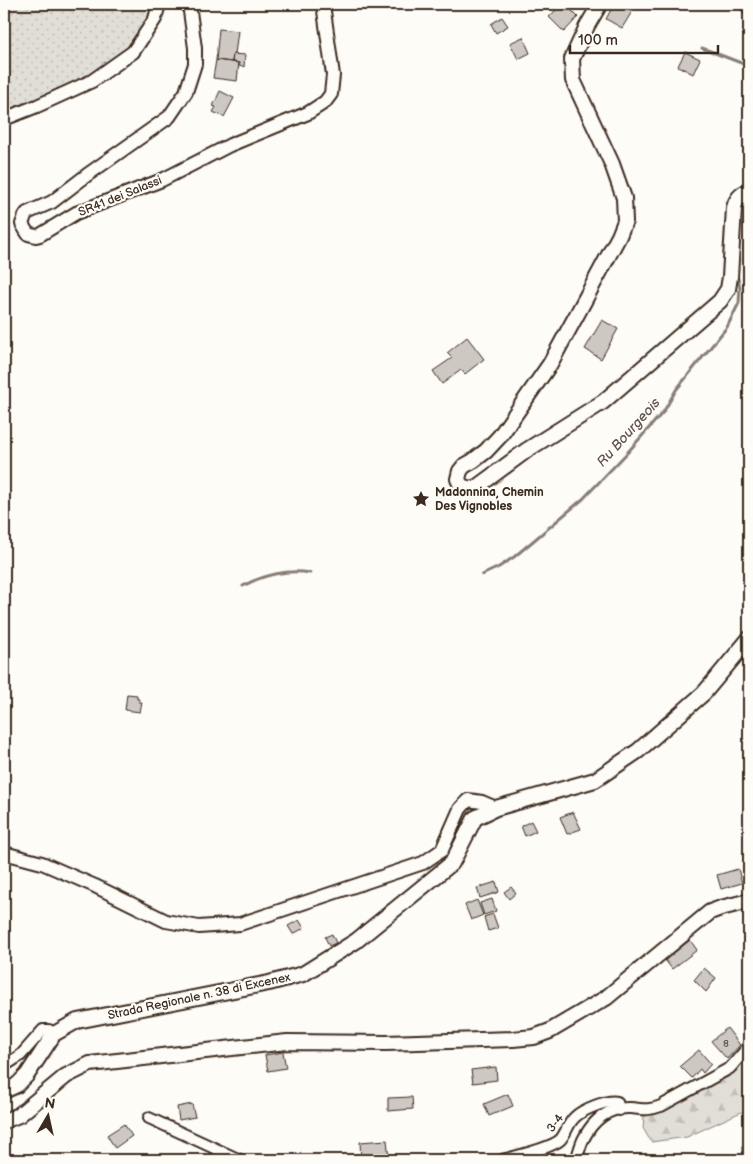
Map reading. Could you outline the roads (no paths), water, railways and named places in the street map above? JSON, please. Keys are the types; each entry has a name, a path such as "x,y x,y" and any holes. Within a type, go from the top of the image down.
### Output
{"main road":[{"path":"600,4 587,26 572,59 573,80 578,102 612,164 624,198 625,221 582,307 550,364 500,436 474,461 464,466 460,471 458,479 461,486 470,489 477,487 527,450 603,402 720,301 728,289 730,277 736,200 743,193 749,191"},
{"name":"Strada Regionale n. 38 di Excenex","path":"4,1091 17,1085 27,1075 54,1034 77,1021 269,983 303,974 356,941 452,863 475,818 496,808 595,780 638,751 704,693 749,639"},
{"path":"4,1121 19,1115 66,1076 90,1064 287,1042 386,1043 513,1039 534,1036 550,1031 606,998 710,912 749,901"}],"street":[{"path":"4,119 92,81 133,52 156,19 159,4"},
{"name":"SR41 dei Salassi","path":"189,4 195,48 195,64 186,92 169,117 52,202 28,213 22,224 28,234 40,235 76,213 162,180 230,145 308,113 325,102 331,94 333,75 324,4"},
{"path":"4,853 42,863 96,886 166,921 199,926 240,924 424,863 442,850 460,809 468,800 482,802 496,808"},
{"path":"4,1066 21,1055 43,1030 49,1030 54,1034"},
{"path":"576,1160 583,1139 596,1119 607,1112 630,1108 650,1110 661,1106 730,1068 749,1046"},
{"name":"3-4","path":"502,1160 530,1152 560,1140 575,1117 588,1109 613,1100 619,1105 619,1110"},
{"path":"149,1118 240,1160"}],"waterway":[{"path":"702,48 749,66"},
{"name":"Ru Bourgeois","path":"482,575 514,557 583,499 664,411 676,390 727,327 739,303 740,287 736,270"},
{"name":"Ru Bourgeois","path":"243,586 284,572 310,573"}],"place":[{"name":"Madonnina, Chemin Des Vignobles","path":"421,499"}]}
